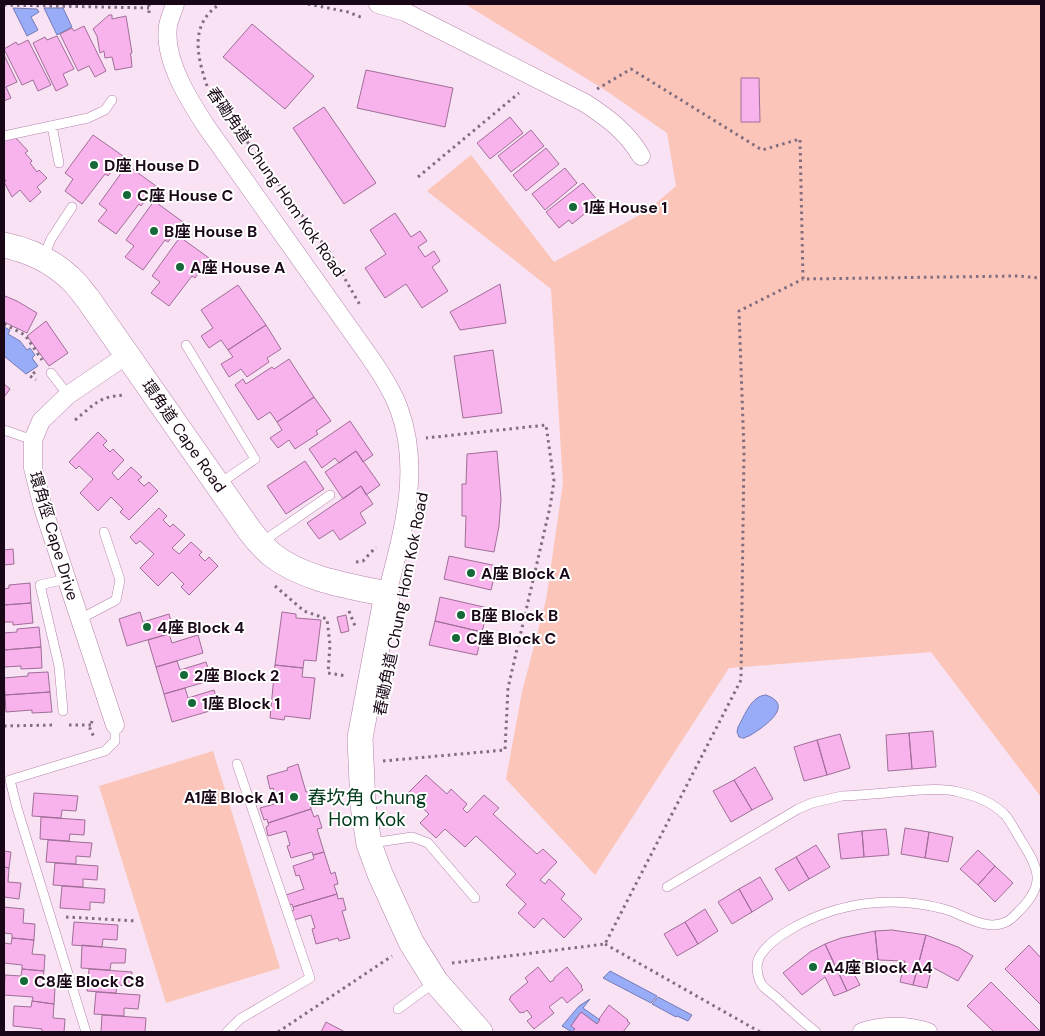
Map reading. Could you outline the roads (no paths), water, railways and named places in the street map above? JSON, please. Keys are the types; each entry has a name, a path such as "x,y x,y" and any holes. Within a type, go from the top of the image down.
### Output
{"street":[{"name":"舂磡角道 Chung Hom Kok Road","path":"175,4 168,27 169,45 172,61 187,95 208,129 370,356 392,392 400,410 408,446 410,485 404,525 387,594 360,738 363,805 369,844 380,874 411,942 440,973 480,1032"},
{"path":"378,4 405,12 585,102 625,133 641,156"},
{"name":"環角道 Cape Road","path":"4,245 16,247 43,258 70,278 88,299 217,484 260,543 271,554 283,562 314,576 387,594"},
{"name":"環角徑 Cape Drive","path":"115,724 39,492 33,468 33,440 41,421 68,395 127,355"},
{"path":"862,1032 885,1027 904,1027 928,1032"}],"lane":[{"path":"4,136 98,114 106,110 112,100"},
{"path":"52,126 59,163"},
{"path":"43,258 51,238 72,207"},
{"path":"186,345 255,459 217,484"},
{"path":"48,369 68,395"},
{"path":"4,430 33,440"},
{"path":"260,543 330,495"},
{"path":"80,619 116,600 120,580 104,532"},
{"path":"62,711 59,666 40,585 66,579"},
{"path":"86,1032 10,780 104,751 115,741 115,724"},
{"path":"227,1032 240,1019 310,978 237,764"},
{"path":"667,887 798,809 827,799 842,796 944,790 964,793 983,800 1006,816 1036,864 1039,874 1039,886 1035,896 1028,904 1006,922 987,925 946,909 923,904 899,901 874,902 827,912 805,921 784,933 765,948 758,959 757,973 762,985 816,1032"},
{"path":"369,844 412,837 428,842 475,898"},
{"path":"398,1009 440,973"}],"water":[{"path":"13,8 37,9 39,12 31,17 38,30 27,36"},
{"path":"44,8 63,8 72,27 57,35"},
{"path":"4,327 10,330 8,334 20,341 27,350 30,348 35,355 32,358 38,366 26,374 4,356"},
{"path":"766,695 777,703 777,712 774,717 753,733 744,738 739,737 738,727 752,702"},
{"path":"610,971 657,996 651,1003 603,978"},
{"path":"658,997 692,1015 688,1021 676,1017 652,1004"},
{"path":"590,999 583,1008 600,1020 597,1024 581,1012 571,1026 575,1029 572,1032 562,1026 579,1006"}],"place":[{"name":"D座 House D","path":"94,165"},
{"name":"C座 House C","path":"127,195"},
{"name":"1座 House 1","path":"573,207"},
{"name":"B座 House B","path":"154,231"},
{"name":"A座 House A","path":"180,267"},
{"name":"A座 Block A","path":"471,573"},
{"name":"B座 Block B","path":"461,615"},
{"name":"4座 Block 4","path":"147,627"},
{"name":"C座 Block C","path":"456,638"},
{"name":"2座 Block 2","path":"184,675"},
{"name":"1座 Block 1","path":"192,703"},
{"name":"A1座 Block A1","path":"294,797"},
{"name":"A4座 Block A4","path":"813,967"},
{"name":"C8座 Block C8","path":"24,981"}],"district":[{"name":"舂坎角 Chung Hom Kok","path":"367,808"}]}
